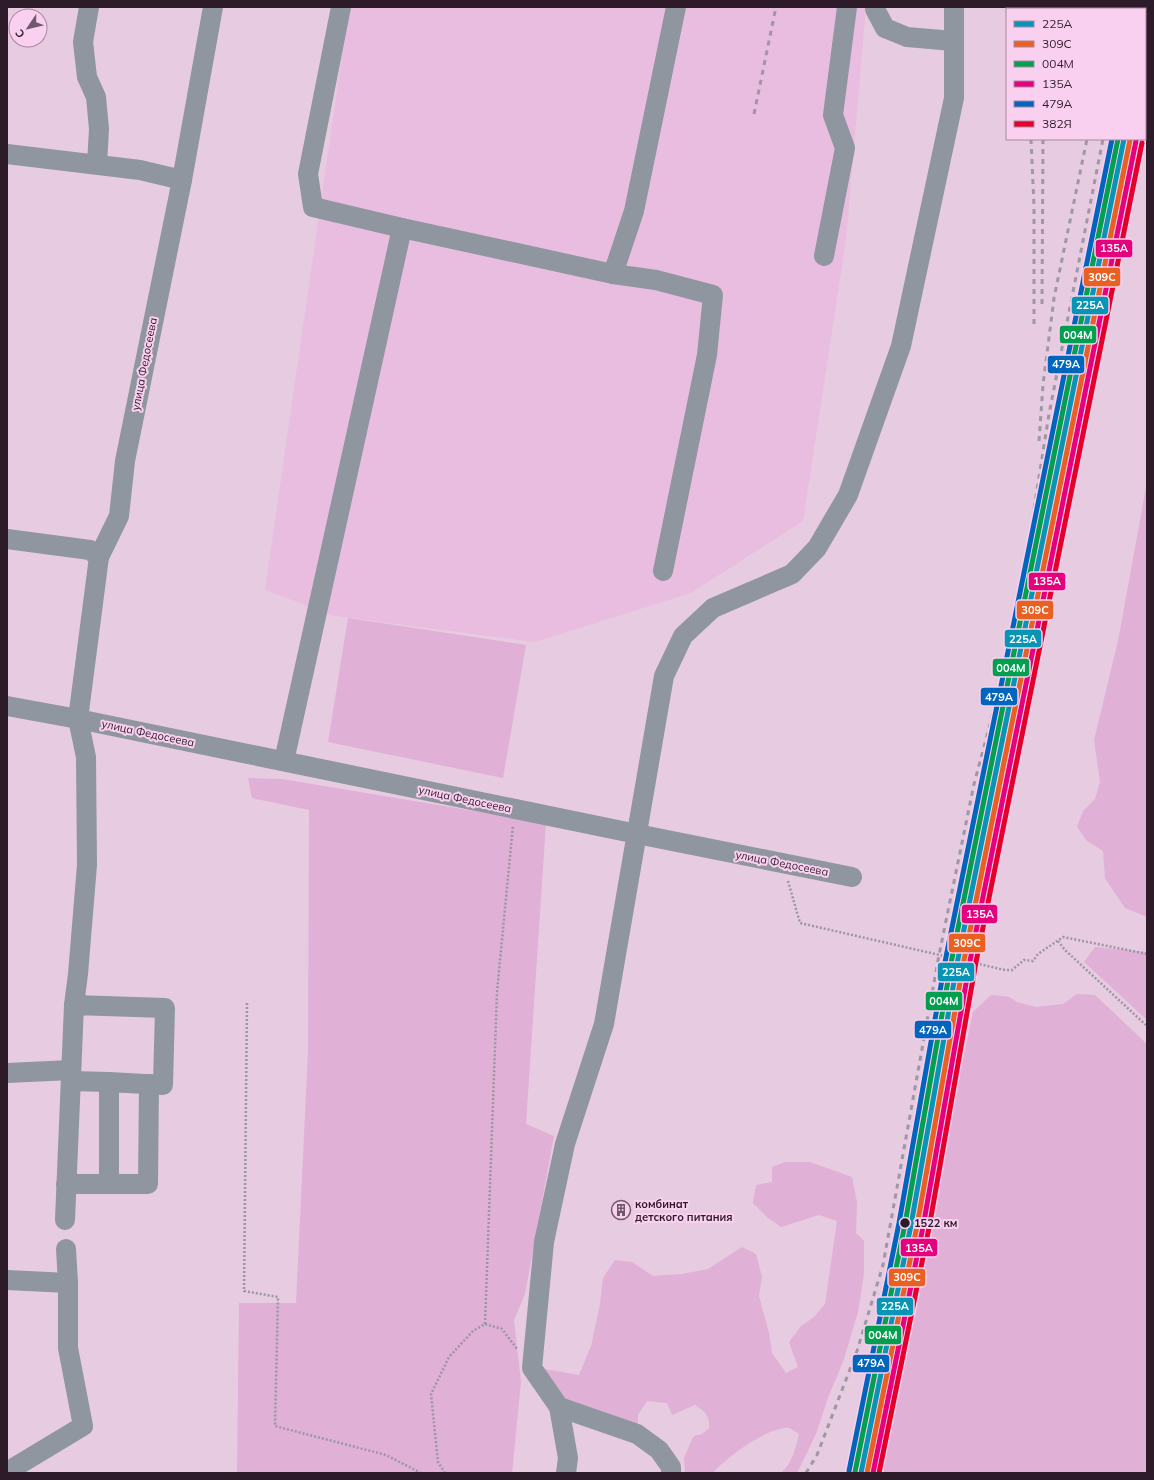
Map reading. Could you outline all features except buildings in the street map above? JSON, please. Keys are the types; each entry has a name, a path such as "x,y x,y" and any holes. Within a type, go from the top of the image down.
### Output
{"street":[{"path":"89,7 83,42 87,77 96,97 99,129 97,164"},
{"name":"улица Федосеева","path":"78,719 99,557 119,516 125,461 182,180 213,7"},
{"path":"341,7 308,174 313,207 613,274 656,280 713,295 707,356 663,571"},
{"path":"613,274 634,211 676,7"},
{"path":"824,256 845,148 833,115 847,7"},
{"path":"875,7 885,28 907,37 953,41"},
{"path":"566,1473 568,1458 558,1407 532,1368 544,1242 565,1144 604,1024 664,676 683,636 713,608 792,574 817,548 848,495 901,346 954,98 954,7"},
{"path":"7,154 140,170 182,180"},
{"path":"284,762 402,228"},
{"path":"7,539 90,550 99,557"},
{"name":"улица Федосеева","path":"7,706 78,719 852,877"},
{"path":"65,1220 74,1004 87,865 86,757 78,719"},
{"path":"7,1073 71,1076 109,1082 163,1085 165,1008 74,1004"},
{"path":"109,1082 109,1184"},
{"path":"66,1184 148,1184 149,1084"},
{"path":"11,1473 15,1467 83,1426 68,1348 68,1283 66,1249"},
{"path":"7,1280 68,1283"},
{"path":"558,1407 637,1434 659,1450 671,1467 671,1473"}],"path":[{"path":"485,1324 497,992 516,809"},
{"path":"784,863 800,923 1005,970 1012,970 1024,960 1033,960 1038,954 1063,937 1147,954"},
{"path":"1058,941 1065,950 1147,1026"},
{"path":"247,1003 244,1291 278,1297 276,1426 386,1455 421,1473"},
{"path":"445,1473 438,1462 431,1394 449,1357 473,1331 485,1324 502,1329 532,1368"}],"shaded area":[{"path":"349,7 866,7 846,240 803,521 691,593 535,642 335,616 265,590"},
{"path":"1147,482 1147,917 1125,908 1105,878 1103,851 1087,841 1077,827 1083,811 1095,799 1100,782 1094,740 1118,641"},
{"path":"348,618 526,645 503,778 328,742"},
{"path":"248,778 282,779 546,823 526,1124 554,1136 525,1294 514,1320 521,1382 512,1473 237,1473 239,1303 296,1303 308,1052 309,810 252,798"},
{"path":"1095,947 1147,952 1147,1020 1084,962"},
{"path":"1077,994 1095,995 1147,1044 1147,1473 874,1473 973,1012 991,995 1009,997 1017,1002 1036,1007 1063,1004"},
{"path":"785,1162 810,1162 852,1177 857,1202 856,1233 864,1241 864,1274 858,1312 843,1362 829,1395 816,1434 797,1473 781,1473 791,1460 799,1434 787,1428 767,1433 746,1445 713,1473 685,1473 684,1458 694,1436 702,1434 709,1428 708,1417 699,1407 695,1405 672,1415 667,1403 647,1401 638,1415 638,1426 567,1401 544,1369 579,1375 591,1346 600,1304 603,1278 615,1260 632,1262 653,1276 682,1274 708,1269 742,1247 756,1254 762,1277 759,1296 769,1333 772,1353 786,1373 798,1367 789,1342 801,1326 814,1317 825,1304 837,1221 819,1215 781,1227 768,1218 753,1203 756,1185 772,1182 772,1167"}],"railway":[{"path":"754,114 776,7"},
{"path":"1031,140 1034,206 1034,327"},
{"path":"1042,304 1043,140"},
{"path":"1039,441 1043,385 1054,298 1087,140"},
{"path":"1026,578 1035,502 1049,414 1103,140"},
{"path":"806,1473 817,1455 857,1351 883,1265 939,955 974,784 1015,631"}],"transit line":[{"name":"479А","path":"849,1471 899,1223 946,957 1112,140"},
{"name":"004М","path":"855,1472 905,1224 952,958 1118,140"},
{"name":"225А","path":"861,1473 911,1225 958,959 1124,140"},
{"name":"309С","path":"867,1473 917,1226 964,960 1130,140"},
{"name":"135А","path":"873,1473 923,1227 970,961 1136,141"},
{"name":"382Я","path":"879,1473 929,1228 976,962 1142,143"}],"place":[{"name":"комбинат детского питания","path":"621,1210"},
{"name":"1522 км","path":"905,1223"}]}
